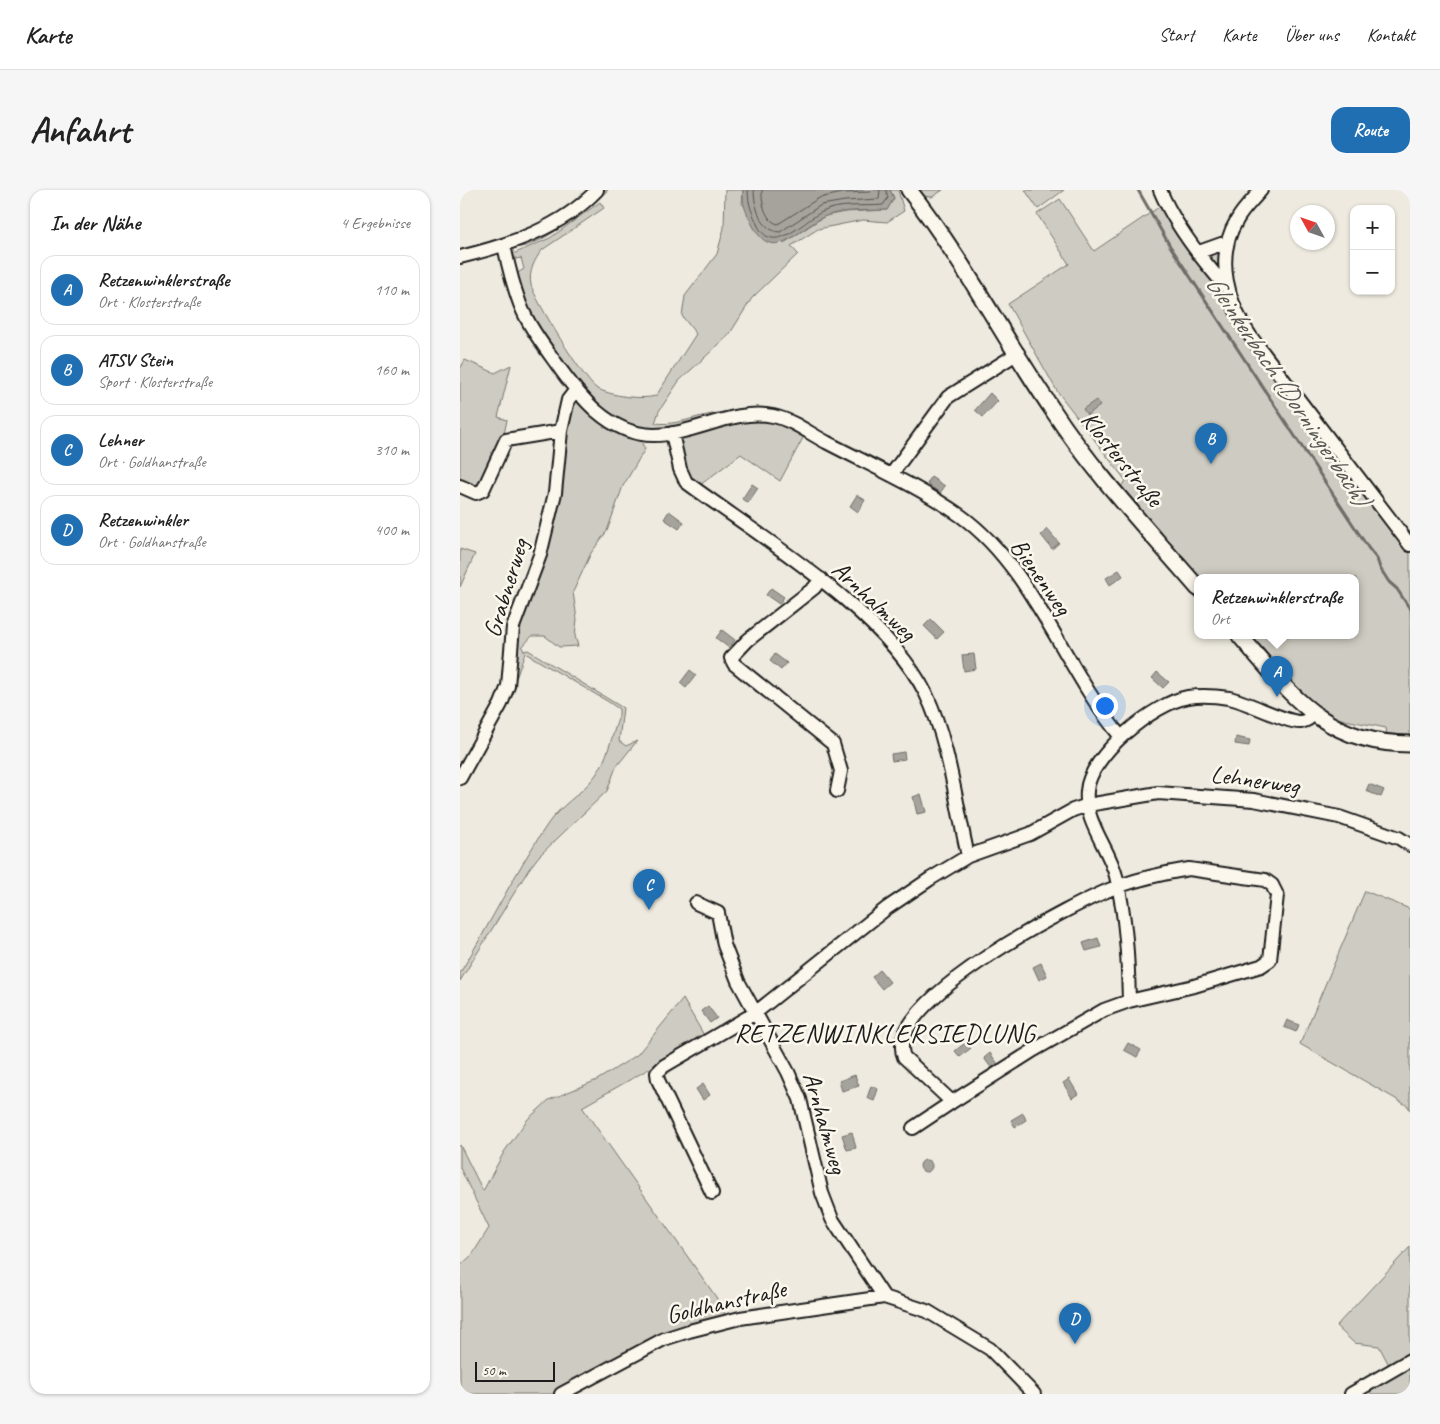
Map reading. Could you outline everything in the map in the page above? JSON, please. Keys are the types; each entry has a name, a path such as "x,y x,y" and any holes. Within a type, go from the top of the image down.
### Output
{"street":[{"path":"460,257 504,245 550,224 567,214 597,190"},
{"name":"Klosterstraße","path":"909,190 959,259 1052,410 1077,445 1194,583"},
{"path":"1160,190 1172,215 1227,288 1240,322 1410,545"},
{"path":"1227,288 1227,242 1236,220 1261,190"},
{"path":"1199,252 1227,242"},
{"path":"504,245 521,306 539,340 575,391"},
{"path":"891,475 948,397 1018,353"},
{"name":"Grabnerweg","path":"460,778 501,704 508,686 512,627 535,572 549,520 568,400 575,391"},
{"name":"Bienenweg","path":"575,391 603,417 630,430 654,435 672,433 734,418 762,415 774,416 795,424 891,475 961,516 1008,563 1100,711 1121,737"},
{"path":"460,486 476,493 483,490 506,440 562,431"},
{"name":"Arnhalmweg","path":"672,433 680,469 686,482 821,579 872,625 911,667 926,694 942,738 968,856"},
{"path":"821,579 814,588 748,640 731,658 734,664 833,744 841,771 837,791"},
{"path":"1243,639 1294,699 1313,714 1348,734 1363,739 1410,744"},
{"path":"1129,1001 1127,945 1118,886 1112,864 1092,820 1088,805 1087,792 1095,768 1111,746 1121,737 1162,707 1187,697 1214,696 1242,701 1299,722 1310,719 1313,714"},
{"name":"Lehnerweg","path":"1088,805 1158,793 1254,800 1339,818 1399,838 1410,845"},
{"path":"712,1193 658,1080 657,1073 664,1066 755,1013 887,908 968,856 1030,834 1073,810 1088,805"},
{"path":"913,1128 1064,1032 1104,1010 1129,1001 1194,986 1261,966 1270,960 1277,896 1272,885 1265,880 1189,869 1154,875 1118,886 1044,922 984,959 939,992 919,1011 906,1027 900,1048 904,1057 952,1102"},
{"path":"696,903 718,913 724,945 738,981 755,1013"},
{"name":"Arnhalmweg","path":"755,1013 788,1072 800,1099 822,1193 832,1219 884,1297"},
{"name":"Goldhanstraße","path":"561,1394 664,1339 689,1331 740,1318 884,1297 926,1311 990,1350 1034,1394"},
{"path":"1351,1394 1410,1360"}],"shaded area":[{"path":"603,190 608,190 564,225 537,241 526,246 516,247 590,202"},
{"path":"725,190 743,190 742,204 784,243 825,216 845,212 887,210 894,198 890,190 898,190 904,211 887,222 863,220 818,229 791,246 798,254 752,298 729,335 679,381 659,411 655,423 672,423 737,410 776,411 779,415 647,431 618,420 584,395 531,317 516,274 524,269 521,258 516,259 513,254 550,238 600,202 604,208 542,250 530,275 531,285 560,339 581,371 596,388 626,397 642,398 656,396 696,334 682,316 685,296 717,254 724,228"},
{"path":"919,190 943,190 932,197 923,196"},
{"path":"1025,190 1064,190 1038,209"},
{"path":"1060,199 1094,251 1162,205 1221,290 1232,318 1264,367 1284,387 1363,490 1378,515 1410,552 1410,738 1387,735 1386,728 1339,719 1323,712 1300,693 1254,639 1359,639 1359,574 1196,574 1119,488 1126,481 1057,391 1008,304 1069,264 1037,214"},
{"path":"1220,251 1222,275 1210,260 1211,255"},
{"path":"465,360 495,373 511,365 498,417 507,420 504,434 482,483 473,485 460,481 460,369"},
{"path":"573,402 578,402 596,416 639,438 645,449 623,486 607,531 591,553 573,592 577,619 575,636 578,646 559,647 545,636 532,636 522,647 524,651 528,650 623,708 619,741 626,746 637,741 616,767 607,791 539,856 529,869 460,981 460,973 524,861 547,825 589,783 599,770 619,716 619,709 525,653 513,687 513,653"},
{"path":"756,417 780,424 804,436 780,481 741,454 700,485 687,476 681,450 683,437"},
{"path":"460,549 475,554 460,587"},
{"path":"1365,891 1410,909 1410,1110 1408,1106 1300,1044"},
{"path":"683,999 705,1037 582,1107 716,1297 730,1324 681,1337 572,1394 460,1394 460,1266 472,1255 489,1228 460,1168 460,1145 483,1191 504,1152 527,1120 549,1100 597,1080 637,1055"},
{"path":"1410,1247 1410,1355 1389,1365 1379,1346 1354,1343 1336,1326"},
{"path":"1410,1365 1410,1394 1371,1394 1367,1388"}],"water":[{"path":"743,190 890,190 894,198 887,210 848,211 833,214 817,221 788,240 770,243 761,238 753,226 745,208"},
{"path":"990,393 998,401 983,417 975,410"},
{"path":"1096,400 1100,406 1087,415 1083,409"},
{"path":"931,477 945,486 940,493 927,484"},
{"path":"752,484 758,488 748,503 742,499"},
{"path":"857,495 865,500 858,512 850,506"},
{"path":"669,511 684,522 679,529 664,519"},
{"path":"1047,529 1059,543 1052,549 1041,535"},
{"path":"1119,570 1123,576 1110,585 1106,578"},
{"path":"771,588 784,597 779,604 766,595"},
{"path":"931,619 944,632 937,639 924,626"},
{"path":"722,630 735,640 729,648 716,638"},
{"path":"775,654 787,663 781,670 770,661"},
{"path":"974,654 976,669 964,671 962,655"},
{"path":"690,670 696,675 686,688 680,683"},
{"path":"1157,672 1169,682 1163,688 1152,678"},
{"path":"1236,737 1250,740 1249,746 1235,744"},
{"path":"904,752 905,759 892,761 891,754"},
{"path":"1369,784 1384,790 1381,797 1366,791"},
{"path":"921,794 926,812 917,814 913,797"},
{"path":"1098,938 1101,947 1086,951 1083,943"},
{"path":"1041,963 1047,976 1039,980 1033,967"},
{"path":"880,970 890,982 882,989 872,977"},
{"path":"708,1006 717,1018 710,1023 701,1011"},
{"path":"1287,1020 1299,1025 1296,1032 1284,1027"},
{"path":"966,1042 971,1048 960,1057 955,1051"},
{"path":"1128,1043 1141,1050 1137,1057 1124,1050"},
{"path":"990,1053 998,1064 992,1069 984,1058"},
{"path":"855,1075 859,1086 842,1091 839,1081"},
{"path":"1069,1079 1078,1094 1072,1098 1063,1083"},
{"path":"703,1084 710,1095 703,1100 696,1089"},
{"path":"871,1086 878,1089 874,1101 867,1098"},
{"path":"1023,1113 1026,1120 1015,1127 1011,1120"},
{"path":"852,1132 856,1148 847,1150 842,1135"},
{"path":"926,1160 932,1166 926,1172 920,1166"}],"waterway":[{"name":"Gleinkerbach (Dorningerbach)","path":"1138,190 1170,246 1377,559 1380,568 1389,582 1397,589 1410,609"}],"place":[{"name":"ATSV Stein","path":"1211,464"},
{"name":"Retzenwinklerstraße","path":"1277,697"},
{"name":"Lehner","path":"649,910"},
{"name":"Retzenwinkler","path":"1075,1344"}],"district":[{"name":"RETZENWINKLERSIEDLUNG","path":"885,1033"}]}
